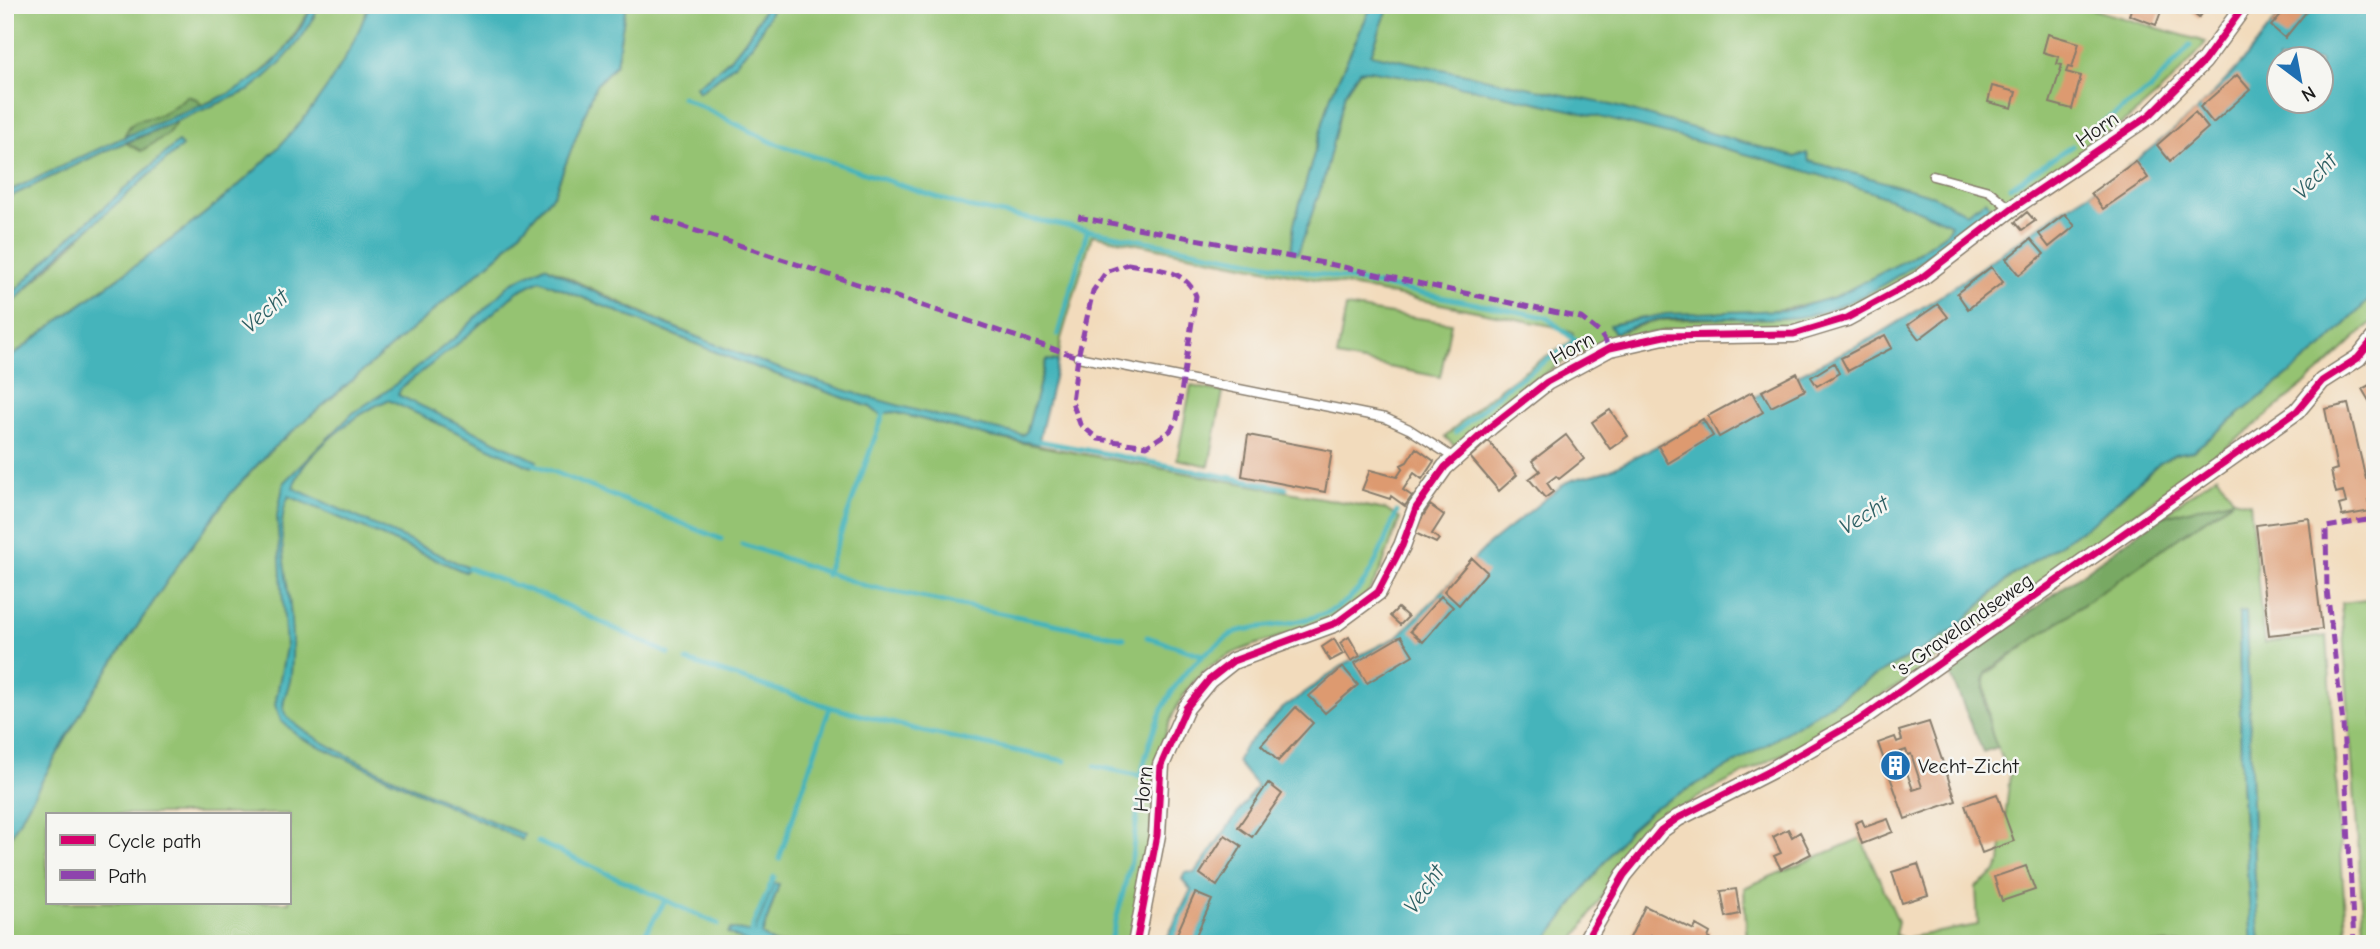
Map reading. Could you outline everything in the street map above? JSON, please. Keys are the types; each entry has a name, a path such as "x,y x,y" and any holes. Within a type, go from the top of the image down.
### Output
{"street":[{"name":"Horn","path":"1136,944 1145,909 1157,835 1161,765 1186,708 1209,680 1233,661 1336,622 1378,593 1402,546 1416,508 1454,458 1547,382 1610,348 1677,335 1794,334 1847,318 1921,278 2011,209 2150,115 2204,61 2245,5"},
{"name":"'s-Gravelandseweg","path":"1584,944 1624,875 1661,830 1696,807 1772,770 1859,720 2297,411 2322,381 2358,358 2375,337"}],"lane":[{"path":"1933,176 1989,191 2011,209"},
{"path":"1078,357 1385,418 1409,429 1454,458"}],"green space":[{"path":"5,5 313,5 282,54 244,88 140,130 5,193"},
{"path":"319,5 369,5 342,64 306,117 262,164 214,207 5,362 5,310 178,142 61,245 5,301 5,199 107,150 248,91 290,52"},
{"path":"626,5 766,5 737,50 696,86 744,54 759,34 773,5 1372,5 1331,95 1294,224 1291,251 1298,253 1323,182 1345,93 1371,54 1389,5 2078,5 2206,42 2186,67 2140,110 2010,200 1969,237 1880,296 1822,322 1798,327 1703,326 1644,334 1599,345 1571,357 1536,380 1455,446 1445,437 1502,387 1573,340 1573,333 1552,326 1092,235 1061,339 1058,361 1046,360 1027,431 1023,435 900,409 796,376 669,325 545,266 519,290 540,280 738,361 870,407 879,414 893,412 991,437 1386,510 1400,519 1379,572 1361,600 1344,613 1253,645 1211,665 1181,699 1171,718 1159,759 1145,870 1128,944 776,944 762,935 779,884 754,934 731,929 729,933 749,944 5,944 5,846 88,700 182,559 232,492 273,448 501,253 554,194 596,85 616,64","holes":["1962,231 1937,251 1851,299 1801,316 1658,320 1615,333 1611,325 1667,315 1751,312 1807,305 1864,285 1941,237"]},
{"path":"187,96 197,99 202,106 124,137 134,122 163,113"},
{"path":"177,121 167,135 141,151 126,143"},
{"path":"2375,294 2375,319 2318,373 2243,435 1911,677 1814,738 1707,792 1661,820 1622,864 1572,944 1543,944 1628,831 1654,808 1763,747 1957,628 2010,577 2095,521 2159,463 2175,454 2193,451 2323,347"},
{"path":"1346,307 1451,323 1440,377 1337,357"},
{"path":"1191,386 1223,392 1209,466 1177,459"},
{"path":"2217,475 2234,499 2250,503 2264,643 2327,636 2347,944 2260,944 2254,865 2246,612 2239,613 2241,782 2252,944 1747,944 1744,888 1861,838 1898,921 1895,935 1905,938 1978,925 1976,887 1995,873 2000,864 2010,774 1992,737 1983,677 2104,588 2232,501 2160,517"},
{"path":"2234,499 1987,672 1984,697 1997,747 1983,752 1949,671 2160,517"},
{"path":"2375,599 2375,944 2365,944 2341,603"}],"water":[{"path":"313,5 319,5 298,41 270,73 248,91 107,150 5,199 5,193 120,139 216,100 260,75 297,34"},
{"name":"Vecht","path":"369,5 626,5 616,64 596,85 554,194 501,253 273,448 232,492 182,559 88,700 5,846 5,362 213,207 262,164 305,117 341,64"},
{"path":"766,5 773,5 752,44 723,74 699,92 696,86 737,51 753,30"},
{"path":"1372,5 1389,5 1371,54 1611,105 1795,157 1807,153 1809,161 1934,196 1966,213 1986,200 1990,206 1950,240 1901,274 1823,312 1782,318 1660,319 1615,333 1610,325 1666,314 1789,310 1835,297 1910,258 1947,232 1951,224 1886,197 1752,156 1526,100 1367,70 1359,71 1345,93 1323,182 1298,253 1291,252 1294,224 1331,95"},
{"name":"Vecht","path":"2287,5 2375,5 2375,294 2323,347 2193,451 2175,454 2159,463 2095,521 2010,577 1957,627 1933,644 1878,674 1763,747 1654,808 1628,831 1543,944 1164,944 1191,890 1182,879 1185,872 1195,873 1257,786 1237,762 1245,746 1283,708 1352,659 1397,637 1489,544 1565,483 1609,470 1876,336 1942,295 2061,211 2117,176 2198,110 2240,65"},
{"path":"178,142 182,146 65,249 5,310 5,301 61,245"},
{"path":"545,266 666,324 797,375 931,414 1023,435 1027,431 1046,360 1058,361 1038,444 991,437 894,412 879,414 870,407 738,361 540,280 518,291 461,341 401,388 398,395 537,461 531,467 388,400 361,414 332,436 307,462 293,488 469,568 465,572 289,496 282,520 282,534 292,653 284,711 295,724 320,740 393,778 524,835 522,840 301,738 281,721 275,705 286,647 277,516 284,482 353,413 388,390 457,336 511,283"},
{"path":"2246,612 2254,865 2260,944 2252,944 2241,782 2239,613"},
{"path":"774,883 779,884 762,935 776,944 749,944 728,933 731,929 754,933"}],"building":[{"path":"2133,5 2163,6 2156,25 2129,15"},
{"path":"2183,5 2208,5 2199,18"},
{"path":"2289,5 2312,5 2285,38 2271,26"},
{"path":"2048,34 2079,43 2072,68 2068,67 2066,72 2081,76 2072,109 2050,103 2062,65 2057,64 2059,57 2043,52"},
{"path":"2237,75 2250,90 2213,123 2200,107"},
{"path":"1992,86 2016,92 2012,108 1988,102"},
{"path":"2195,112 2208,128 2170,161 2157,145"},
{"path":"2136,161 2148,178 2103,209 2091,193"},
{"path":"2027,212 2035,221 2022,230 2015,222"},
{"path":"2065,214 2075,226 2049,247 2039,234"},
{"path":"2031,239 2044,254 2019,275 2006,259"},
{"path":"1991,267 2003,282 1968,309 1957,293"},
{"path":"1938,304 1948,317 1919,339 1908,325"},
{"path":"1885,335 1892,348 1848,371 1841,358"},
{"path":"1834,363 1839,373 1817,386 1811,377"},
{"path":"1797,373 1805,390 1771,407 1762,391"},
{"path":"2375,382 2375,411 2362,389"},
{"path":"1752,392 1763,412 1719,437 1708,416"},
{"path":"2348,404 2366,479 2375,477 2375,499 2368,500 2371,511 2342,516 2339,505 2346,503 2343,491 2336,493 2331,471 2337,469 2325,409"},
{"path":"1610,410 1628,436 1610,449 1592,422"},
{"path":"1703,419 1713,436 1668,463 1658,446"},
{"path":"1248,435 1332,451 1325,492 1242,476"},
{"path":"1566,435 1584,459 1559,479 1556,476 1547,483 1553,492 1545,498 1529,479 1540,471 1532,461"},
{"path":"1488,441 1517,475 1499,491 1470,457"},
{"path":"1416,448 1434,461 1422,479 1414,473 1403,490 1412,496 1405,506 1391,496 1390,499 1362,490 1370,470 1397,477 1403,468 1401,465 1407,462"},
{"path":"1430,505 1444,515 1432,534 1439,539 1436,543 1413,532"},
{"path":"2309,518 2322,629 2269,635 2256,525"},
{"path":"1472,558 1487,572 1459,605 1444,591"},
{"path":"1441,596 1453,607 1423,642 1410,631"},
{"path":"1398,608 1408,617 1400,625 1390,616"},
{"path":"1401,636 1413,655 1367,683 1355,663"},
{"path":"1349,637 1360,656 1351,661 1340,643"},
{"path":"1334,639 1343,654 1330,661 1322,647"},
{"path":"1343,667 1358,685 1325,713 1309,696"},
{"path":"1296,707 1313,723 1278,761 1261,745"},
{"path":"1929,722 1956,801 1905,819 1878,743 1895,737 1897,742 1902,740 1899,731","holes":["1906,750 1908,755 1911,754 1922,787 1913,790 1900,752"]},
{"path":"1268,783 1282,794 1252,837 1238,827"},
{"path":"1997,794 2014,841 1982,853 1965,805"},
{"path":"1888,819 1893,832 1862,844 1855,823 1862,820 1865,827"},
{"path":"1788,829 1792,837 1800,832 1811,854 1781,869 1774,856 1781,853 1773,837"},
{"path":"1225,835 1242,846 1217,886 1200,874"},
{"path":"1918,864 1928,895 1902,903 1892,872"},
{"path":"2026,866 2035,890 2002,901 1994,877"},
{"path":"1736,889 1740,914 1726,917 1721,891"},
{"path":"1195,893 1212,900 1192,944 1188,944 1175,938"},
{"path":"1645,906 1694,930 1696,925 1710,933 1708,938 1714,941 1713,944 1662,944 1663,941 1651,935 1647,944 1627,944"}],"waterway":[{"path":"2097,126 2150,90 2190,45"},
{"path":"682,97 774,143 967,207 1546,317 1576,341 1507,387 1456,432"},
{"path":"2010,187 2072,146"},
{"path":"1058,334 1087,232"},
{"path":"826,575 885,409"},
{"path":"1034,440 1286,488"},
{"path":"534,464 721,539"},
{"path":"1095,766 1141,776 1158,719 1175,686 1187,671 1201,657 1236,632 1316,617 1344,603 1368,575 1397,512"},
{"path":"742,544 866,586 1124,638"},
{"path":"469,568 552,599 669,654"},
{"path":"1147,637 1202,655"},
{"path":"687,661 830,707 926,732 1065,761"},
{"path":"779,859 830,707"},
{"path":"1110,944 1132,857 1140,793"},
{"path":"538,842 718,924"},
{"path":"756,944 752,933 753,925 774,877"},
{"path":"639,944 665,901"}],"marked path":[{"path":"651,216 1078,357"},
{"path":"1078,217 1334,265 1581,318 1599,332 1610,348"},
{"path":"1128,264 1177,275 1191,287 1196,296 1177,419 1170,431 1147,446 1098,439 1080,424 1072,402 1078,357 1093,291 1106,272 1128,264"},
{"path":"2354,944 2343,724 2327,590 2326,527 2367,520 2375,515"}],"cycle path":[{"path":"1136,944 1157,835 1161,765 1186,708 1209,680 1233,661 1336,623 1378,592 1402,546 1416,508 1445,467 1491,426 1547,382 1610,348 1664,336 1794,334 1847,318 1921,278 2011,209 2150,115 2204,61 2245,5"},
{"path":"1584,944 1624,875 1661,830 1678,818 1772,770 1859,720 2297,411 2322,381 2358,358 2375,337"}],"place":[{"name":"Vecht-Zicht","path":"1895,766"}]}
